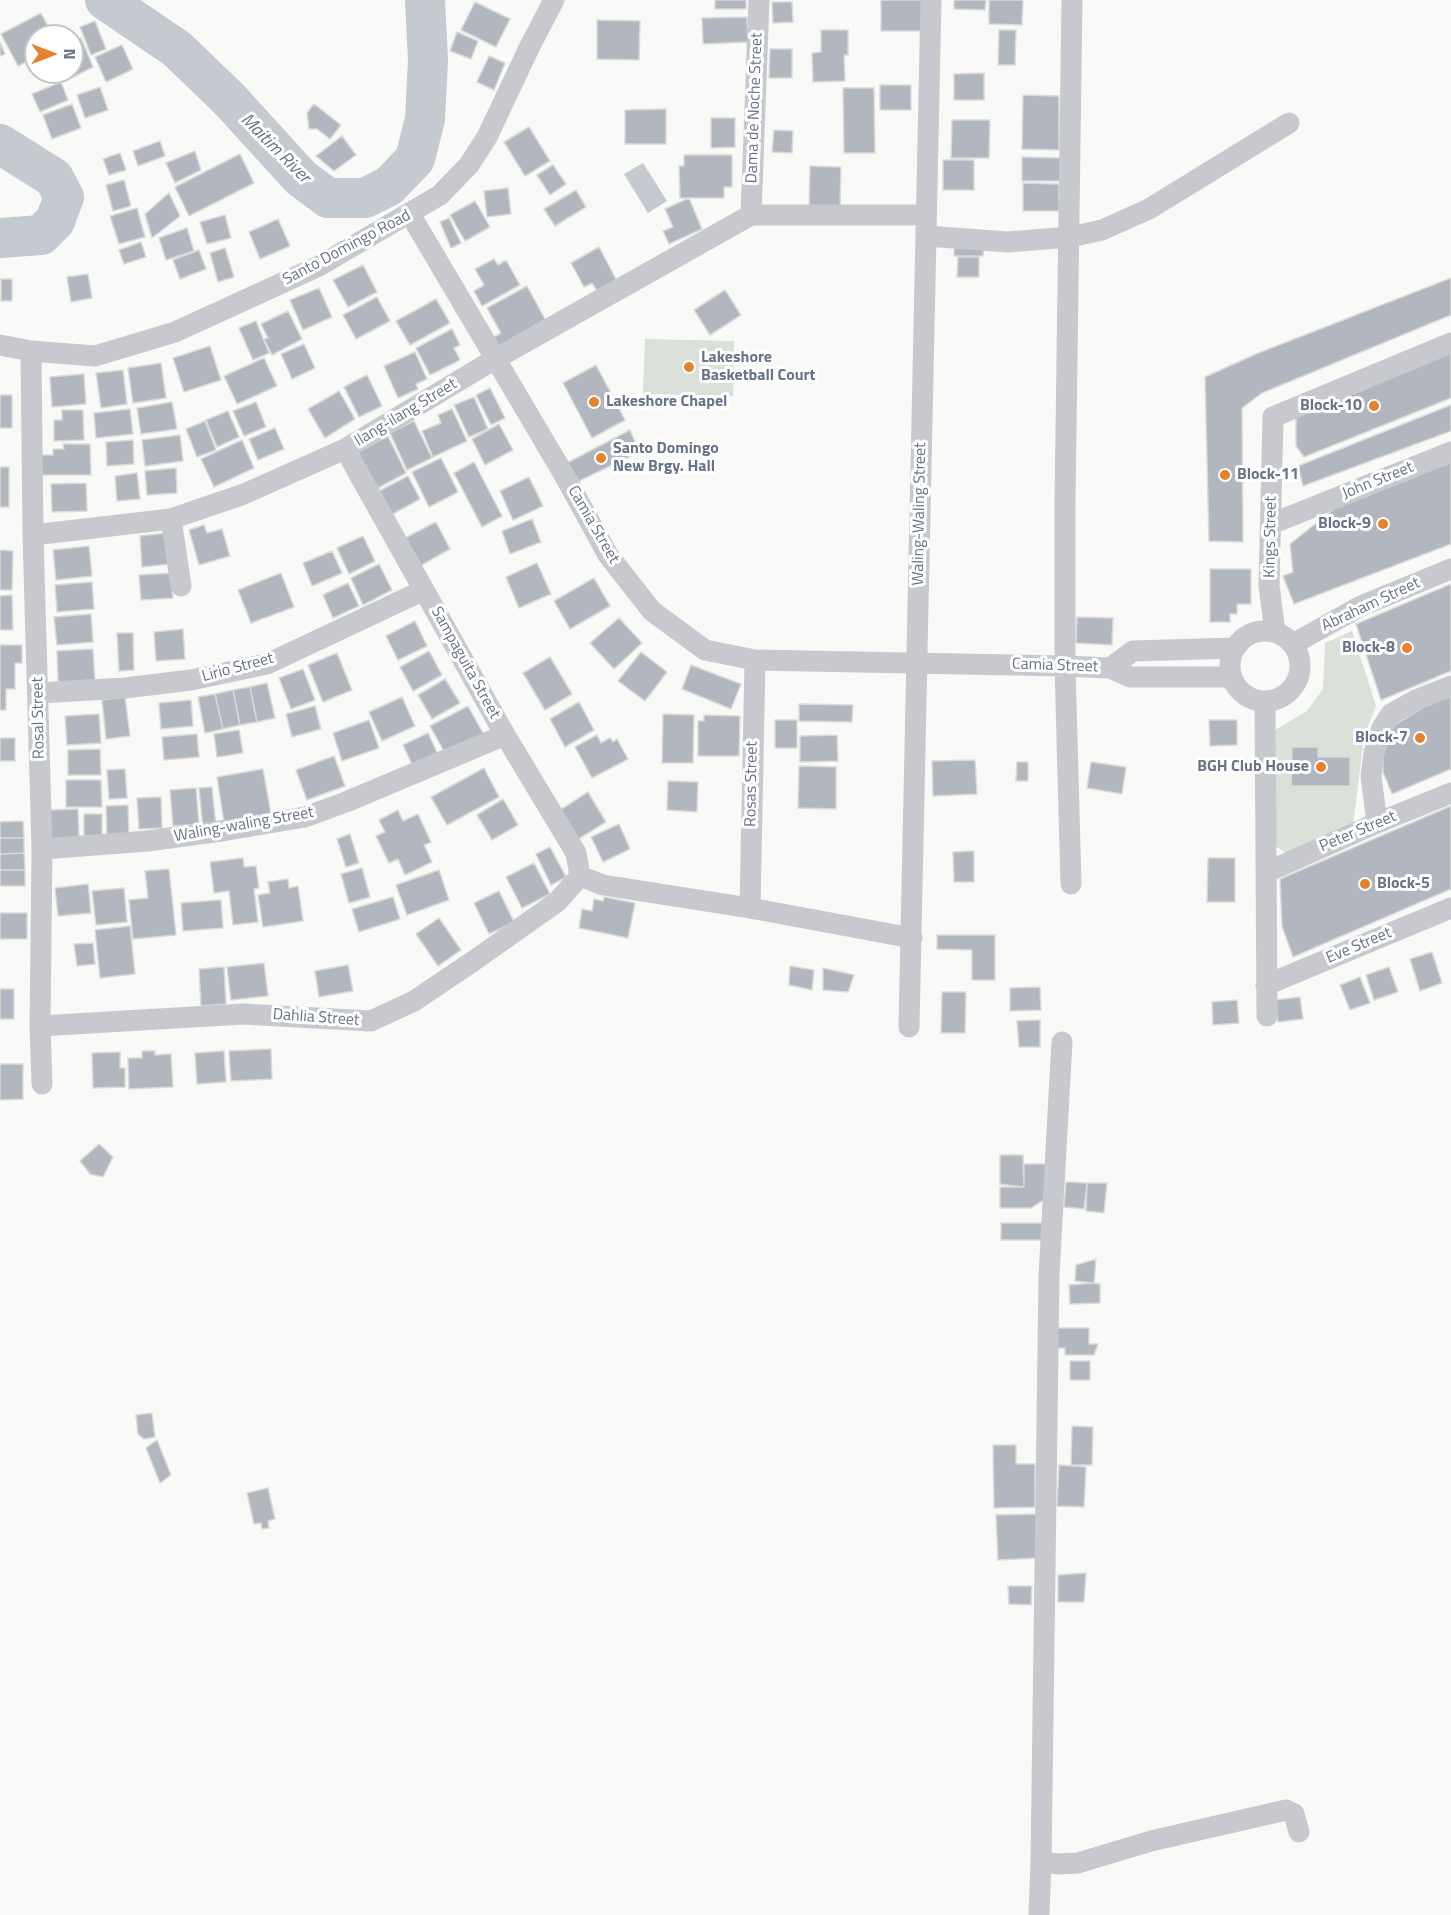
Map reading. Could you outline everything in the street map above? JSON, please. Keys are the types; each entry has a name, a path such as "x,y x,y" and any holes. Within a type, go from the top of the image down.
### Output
{"street":[{"name":"Santo Domingo Road","path":"0,345 31,351 95,356 175,332 319,266 441,195 469,165 487,137 554,0"},
{"name":"Dama de Noche Street","path":"751,215 759,0"},
{"name":"Waling-Waling Street","path":"909,1027 931,0"},
{"path":"1071,884 1065,666 1065,501 1072,0"},
{"path":"751,215 926,226 1008,242 1070,237 1102,230 1149,209 1289,123"},
{"name":"Camia Street","path":"410,214 563,473 608,555 652,611 705,650 755,660 1065,666 1110,668 1130,676 1232,677"},
{"name":"Ilang-ilang Street","path":"33,535 171,519 244,494 345,449 495,359 751,215"},
{"name":"Kings Street","path":"1275,632 1269,586 1274,417 1451,343"},
{"name":"Rosal Street","path":"31,351 33,535 42,849 40,1026 42,1084"},
{"name":"Sampaguita Street","path":"345,449 505,735 576,853 580,876"},
{"name":"John Street","path":"1271,524 1451,452"},
{"path":"171,519 181,586"},
{"name":"Abraham Street","path":"1293,644 1362,606 1451,569"},
{"name":"Lirio Street","path":"38,693 125,688 191,681 267,664 424,590"},
{"path":"1275,632 1293,644 1298,654 1299,676 1294,686 1286,694 1265,701 1245,694 1237,687 1230,667 1231,657 1242,639 1252,633 1275,632"},
{"path":"1110,668 1133,651 1235,648"},
{"name":"Rosas Street","path":"750,908 755,660"},
{"path":"1377,823 1371,776 1374,753 1382,728 1391,714 1416,700 1451,686"},
{"path":"1265,701 1267,1016"},
{"name":"Waling-waling Street","path":"42,849 148,841 305,817 505,735"},
{"name":"Peter Street","path":"1267,872 1377,823 1451,794"},
{"path":"580,876 603,885 750,908 912,938"},
{"name":"Dahlia Street","path":"40,1026 243,1014 371,1021 414,1001 482,955 557,902 580,876"},
{"name":"Eve Street","path":"1266,985 1450,910"},
{"path":"1039,1915 1049,1275 1062,1042"},
{"path":"1041,1862 1078,1863 1152,1841 1286,1810 1294,1814 1299,1832"}],"shaded area":[{"path":"643,163 667,201 648,213 624,174"},
{"name":"Lakeshore Basketball Court","path":"645,339 734,341 733,396 643,394"},
{"path":"1352,631 1376,706 1364,736 1353,825 1286,853 1274,845 1275,730 1307,711 1323,689 1325,643"}],"building":[{"path":"715,0 746,0 746,9 715,9"},
{"path":"881,0 923,0 923,31 881,31"},
{"path":"954,0 986,0 985,10 954,9"},
{"path":"989,0 1023,0 1022,25 989,24"},
{"path":"475,2 510,19 496,47 461,30"},
{"path":"772,2 792,2 793,22 773,23"},
{"path":"41,13 47,24 24,24 24,63 18,66 1,34"},
{"path":"747,17 748,42 703,44 702,18"},
{"path":"597,20 640,21 639,60 597,59"},
{"path":"95,21 106,49 91,55 84,37 84,25"},
{"path":"821,30 848,30 848,55 844,55 845,81 813,82 812,53 821,52"},
{"path":"999,30 1016,30 1015,65 998,65"},
{"path":"457,32 478,41 471,59 450,51"},
{"path":"0,42 5,54 0,56"},
{"path":"84,45 93,67 84,72"},
{"path":"122,45 133,69 106,82 95,57"},
{"path":"770,49 792,49 792,78 769,78"},
{"path":"489,56 505,63 494,90 477,82"},
{"path":"984,73 984,100 954,100 954,74"},
{"path":"62,84 68,100 40,112 32,94"},
{"path":"880,85 911,85 911,110 880,110"},
{"path":"100,87 108,110 85,118 77,95"},
{"path":"843,88 874,88 875,153 844,153"},
{"path":"1023,95 1059,96 1059,150 1022,149"},
{"path":"72,104 81,128 52,139 43,115"},
{"path":"314,104 341,125 330,139 317,129 309,129 307,113"},
{"path":"666,109 666,144 625,144 625,110"},
{"path":"711,118 735,118 735,147 711,148"},
{"path":"952,120 990,120 989,158 951,158"},
{"path":"529,127 550,161 525,176 504,142"},
{"path":"774,130 793,131 792,153 772,152"},
{"path":"342,136 356,155 334,171 316,156"},
{"path":"160,141 165,156 138,166 133,151"},
{"path":"195,151 201,170 175,183 166,163"},
{"path":"120,153 126,170 109,175 103,159"},
{"path":"240,154 254,183 189,216 175,187"},
{"path":"684,155 732,155 732,187 724,187 724,198 680,198 679,166 684,166"},
{"path":"1022,157 1062,158 1062,181 1022,181"},
{"path":"943,160 974,160 974,190 943,190"},
{"path":"553,165 566,184 550,195 537,175"},
{"path":"810,166 841,167 840,209 809,208"},
{"path":"124,180 131,206 113,211 106,185"},
{"path":"1023,183 1059,184 1059,211 1023,211"},
{"path":"508,188 511,214 487,217 484,191"},
{"path":"576,190 586,207 555,226 544,209"},
{"path":"169,193 180,216 152,238 145,214"},
{"path":"689,198 702,229 669,244 663,231 673,227 665,209"},
{"path":"475,201 490,227 465,241 450,215"},
{"path":"137,208 145,237 119,244 110,216"},
{"path":"225,215 231,238 207,244 200,222"},
{"path":"449,218 461,243 451,248 440,222"},
{"path":"278,219 290,246 260,259 249,232"},
{"path":"187,228 194,251 166,260 159,238"},
{"path":"141,242 146,257 124,264 119,250"},
{"path":"954,242 984,243 983,256 954,256"},
{"path":"599,247 617,281 598,292 592,283 584,287 571,263"},
{"path":"225,248 234,277 218,282 210,253"},
{"path":"199,250 206,269 180,279 173,260"},
{"path":"958,257 979,257 979,277 957,277"},
{"path":"494,259 498,265 506,260 520,285 482,306 474,291 484,285 475,269"},
{"path":"363,265 377,292 348,307 333,280"},
{"path":"88,274 92,298 71,302 67,277"},
{"name":"Block-11","path":"1451,278 1451,315 1262,393 1242,408 1243,542 1209,541 1205,377 1256,354"},
{"path":"1,279 12,279 12,301 1,301"},
{"path":"527,286 546,321 499,346 494,337 501,333 487,308"},
{"path":"319,288 332,317 303,330 290,300"},
{"path":"725,290 741,315 710,335 694,310"},
{"path":"377,297 390,321 356,339 343,315"},
{"path":"436,299 450,323 410,345 396,321"},
{"path":"288,311 302,339 272,355 264,339 268,338 261,324"},
{"path":"256,321 269,353 253,360 239,328"},
{"path":"452,329 460,345 454,348 460,360 430,375 416,348"},
{"path":"304,344 315,368 292,379 281,354"},
{"path":"210,346 221,380 184,392 173,358"},
{"path":"415,352 427,379 416,384 418,389 398,398 384,366"},
{"name":"Block-10","path":"1451,353 1451,398 1304,457 1296,446 1296,415"},
{"path":"264,358 277,386 237,404 224,376"},
{"path":"161,363 166,398 133,403 128,368"},
{"name":"Lakeshore Chapel","path":"596,365 625,420 592,438 563,383"},
{"path":"123,370 127,404 101,408 96,373"},
{"path":"84,374 86,404 52,407 50,377"},
{"path":"367,375 382,406 359,417 344,387"},
{"path":"490,388 505,418 491,425 476,395"},
{"path":"339,391 355,419 325,438 308,409"},
{"path":"0,395 12,395 12,428 0,428"},
{"path":"474,397 488,429 469,437 454,405"},
{"path":"172,402 177,429 141,434 137,408"},
{"path":"256,402 266,427 244,436 233,411"},
{"name":"Block-10","path":"1451,405 1451,431 1303,486 1298,466"},
{"path":"130,409 133,434 96,438 94,413"},
{"path":"452,409 467,441 433,457 422,431 441,423 438,415"},
{"path":"62,410 83,410 84,440 54,441 54,420 62,420"},
{"path":"228,411 239,437 217,447 206,420"},
{"path":"205,421 216,450 197,457 186,429"},
{"path":"414,421 432,458 407,470 390,433"},
{"path":"499,424 513,450 485,465 472,439"},
{"path":"275,428 284,449 258,460 249,439"},
{"name":"Santo Domingo New Brgy. Hall","path":"630,430 639,452 577,482 565,464"},
{"path":"180,435 183,461 145,466 142,440"},
{"path":"388,436 406,473 376,489 358,452"},
{"path":"133,440 134,464 107,466 106,442"},
{"path":"242,440 254,468 214,487 201,459"},
{"path":"63,444 90,444 91,475 39,475 39,455 53,455 53,449 64,449"},
{"path":"441,458 458,492 429,507 412,472"},
{"name":"Block-9","path":"1451,458 1451,544 1294,604 1283,576 1293,572 1290,544 1339,505"},
{"path":"474,462 502,516 482,527 454,473"},
{"path":"0,467 9,467 9,507 0,507"},
{"path":"176,468 177,493 147,495 145,471"},
{"path":"137,473 140,499 117,501 115,476"},
{"path":"408,476 420,499 391,515 379,491"},
{"path":"529,477 543,506 513,520 500,491"},
{"path":"86,483 87,511 52,512 51,484"},
{"path":"532,519 541,542 510,554 502,531"},
{"path":"436,522 450,549 418,567 403,539"},
{"path":"204,525 207,533 222,529 230,556 199,565 189,530"},
{"path":"168,533 171,564 142,567 140,536"},
{"path":"363,536 375,561 349,574 337,548"},
{"path":"89,546 92,576 56,580 53,550"},
{"path":"0,550 13,551 12,590 0,590"},
{"path":"332,551 342,573 312,586 303,563"},
{"path":"537,563 551,594 519,608 506,577"},
{"path":"379,564 392,590 363,605 351,578"},
{"path":"1210,569 1251,569 1251,604 1237,604 1237,614 1230,614 1230,622 1210,622"},
{"path":"171,573 173,598 141,600 139,575"},
{"path":"281,573 294,607 251,623 238,590"},
{"path":"594,578 610,606 570,629 554,601"},
{"path":"92,582 94,609 57,612 55,585"},
{"path":"348,583 359,606 333,618 323,595"},
{"name":"Block-8","path":"1451,584 1451,671 1381,700 1356,624"},
{"path":"12,595 13,630 0,630 0,596"},
{"path":"91,614 93,642 57,645 54,617"},
{"path":"1077,617 1113,618 1112,645 1076,643"},
{"path":"619,618 642,643 614,669 590,643"},
{"path":"415,621 427,646 398,660 386,636"},
{"path":"183,629 185,659 156,661 154,632"},
{"path":"117,633 133,633 134,670 119,671"},
{"path":"0,645 22,645 22,663 15,663 15,689 6,689 6,710 0,710"},
{"path":"93,649 95,680 58,682 57,651"},
{"path":"429,651 442,675 413,691 400,667"},
{"path":"641,652 667,672 645,701 618,681"},
{"path":"337,653 352,690 323,702 308,665"},
{"path":"550,657 572,694 545,710 523,673"},
{"path":"691,665 741,684 731,709 682,689"},
{"path":"303,669 315,700 291,709 279,678"},
{"path":"445,679 460,703 432,719 418,695"},
{"path":"267,683 275,718 257,722 250,687"},
{"path":"250,687 257,722 240,725 233,690"},
{"path":"233,690 240,725 223,729 215,694"},
{"path":"215,694 223,729 205,733 198,697"},
{"name":"Block-7","path":"1451,694 1451,769 1392,794 1383,772 1383,750 1393,726 1435,700"},
{"path":"125,697 130,736 106,739 102,700"},
{"path":"402,697 415,726 382,741 369,712"},
{"path":"191,700 193,726 161,729 159,703"},
{"path":"579,702 594,730 565,747 550,719"},
{"path":"799,704 853,705 852,722 799,721"},
{"path":"315,706 321,729 292,737 286,714"},
{"path":"468,706 484,735 446,755 430,726"},
{"path":"99,714 101,743 67,745 65,716"},
{"path":"663,714 694,715 693,763 662,763"},
{"path":"704,715 740,716 739,756 698,756 698,721 704,721"},
{"path":"369,720 379,748 342,761 333,733"},
{"path":"775,720 797,720 797,748 775,748"},
{"path":"1209,720 1237,720 1237,745 1210,746"},
{"path":"239,730 243,753 217,757 214,734"},
{"path":"428,733 440,759 415,771 403,745"},
{"path":"197,734 199,757 164,760 162,737"},
{"path":"597,735 601,743 610,738 613,742 617,739 628,759 592,778 575,747"},
{"path":"837,735 838,761 800,762 800,736"},
{"path":"0,738 15,738 15,761 0,761"},
{"name":"BGH Club House","path":"1292,747 1318,747 1318,757 1350,757 1350,786 1291,786"},
{"path":"100,749 101,775 68,775 68,750"},
{"path":"334,756 345,786 307,800 296,770"},
{"path":"975,760 977,794 933,796 932,761"},
{"path":"1017,762 1028,762 1028,781 1016,781"},
{"path":"1091,762 1126,767 1122,794 1087,788"},
{"path":"799,766 836,767 836,809 798,808"},
{"path":"484,768 499,797 447,825 431,797"},
{"path":"125,769 127,798 109,799 107,770"},
{"path":"263,769 271,814 224,822 217,777"},
{"path":"66,780 101,780 102,807 66,807"},
{"path":"668,781 698,782 697,812 667,810"},
{"path":"212,787 216,826 203,828 199,788"},
{"path":"196,788 199,824 173,826 170,790"},
{"path":"588,792 606,822 572,843 554,814"},
{"path":"161,797 162,828 139,829 137,798"},
{"path":"503,799 518,825 492,840 477,815"},
{"path":"128,805 129,838 107,838 106,806"},
{"name":"Block-5","path":"1451,806 1451,889 1293,957 1282,926 1280,879"},
{"path":"78,809 79,838 51,839 50,810"},
{"path":"398,810 403,821 418,814 431,842 424,845 432,862 405,875 398,859 389,863 376,836 385,832 379,820"},
{"path":"84,814 102,814 102,836 84,836"},
{"path":"23,821 24,838 0,838 0,822"},
{"path":"619,824 630,849 603,862 591,837"},
{"path":"350,834 359,863 346,867 337,839"},
{"path":"0,838 24,838 24,853 0,854"},
{"path":"550,847 566,877 551,885 536,854"},
{"path":"974,851 974,882 954,882 953,852"},
{"path":"24,853 25,870 0,870 0,854"},
{"path":"243,858 244,867 256,866 259,888 254,889 258,922 233,925 229,891 214,893 210,862"},
{"path":"1208,858 1235,858 1235,902 1207,902"},
{"path":"534,863 550,894 522,908 506,877"},
{"path":"362,868 370,897 349,903 341,874"},
{"path":"169,869 176,935 133,939 129,900 148,898 145,871"},
{"path":"0,870 25,870 25,886 0,886"},
{"path":"439,870 449,900 407,915 396,885"},
{"path":"288,879 289,888 298,886 303,921 263,927 258,895 270,893 268,882"},
{"path":"88,884 91,913 58,916 55,888"},
{"path":"124,888 127,922 96,925 92,891"},
{"path":"499,891 514,922 489,934 474,903"},
{"path":"393,897 400,919 359,932 352,909"},
{"path":"604,897 635,903 628,938 579,928 582,909 592,911 594,899 603,901"},
{"path":"221,900 223,928 183,931 181,903"},
{"path":"0,913 27,913 27,939 0,939"},
{"path":"439,918 461,950 438,966 416,934"},
{"path":"130,926 135,974 100,978 95,930"},
{"path":"937,935 995,935 995,980 972,980 972,950 937,949"},
{"path":"93,943 95,964 77,966 74,944"},
{"path":"1432,952 1442,983 1420,991 1410,959"},
{"path":"264,963 268,996 231,1000 227,967"},
{"path":"348,965 353,991 319,997 315,971"},
{"path":"790,966 814,970 812,990 789,985"},
{"path":"224,967 226,1004 201,1006 199,969"},
{"path":"1389,967 1398,992 1374,1000 1366,975"},
{"path":"823,968 854,975 848,992 823,990"},
{"path":"1360,977 1370,1003 1350,1010 1340,985"},
{"path":"1040,987 1041,1010 1010,1011 1010,988"},
{"path":"0,989 14,989 14,1019 0,1019"},
{"path":"942,992 966,992 965,1033 941,1033"},
{"path":"1300,997 1303,1019 1278,1022 1275,1000"},
{"path":"1237,1000 1239,1023 1213,1025 1212,1002"},
{"path":"1040,1020 1040,1047 1019,1047 1017,1021"},
{"path":"271,1049 272,1079 231,1081 229,1051"},
{"path":"142,1051 155,1051 155,1055 171,1054 173,1087 129,1089 128,1058 142,1058"},
{"path":"224,1051 226,1082 197,1084 195,1053"},
{"path":"120,1052 120,1068 125,1068 125,1087 93,1088 92,1053"},
{"path":"0,1064 23,1064 23,1099 0,1100"},
{"path":"99,1144 113,1157 103,1177 90,1174 80,1161"},
{"path":"1000,1155 1023,1155 1024,1187 1000,1184"},
{"path":"1024,1164 1047,1164 1047,1198 1031,1208 1000,1208 1000,1187 1024,1187"},
{"path":"1066,1182 1087,1183 1084,1209 1064,1207"},
{"path":"1087,1183 1107,1183 1104,1213 1086,1211"},
{"path":"1001,1223 1042,1223 1042,1240 1001,1240"},
{"path":"1096,1259 1094,1283 1075,1281 1076,1265"},
{"path":"1100,1284 1100,1303 1070,1304 1069,1285"},
{"path":"1056,1328 1089,1328 1089,1344 1098,1344 1094,1355 1065,1355 1065,1348 1056,1348"},
{"path":"1070,1361 1090,1361 1090,1380 1070,1380"},
{"path":"152,1413 155,1437 144,1439 138,1434 136,1415"},
{"path":"1072,1426 1093,1427 1092,1465 1071,1465"},
{"path":"157,1440 171,1475 160,1483 146,1448"},
{"path":"993,1445 1016,1445 1016,1464 1035,1464 1035,1507 994,1508"},
{"path":"1059,1465 1086,1467 1084,1507 1057,1506"},
{"path":"268,1488 275,1519 268,1521 269,1528 262,1529 261,1523 254,1524 247,1493"},
{"path":"1037,1514 1038,1558 998,1560 996,1515"},
{"path":"1086,1573 1084,1602 1058,1602 1058,1575"},
{"path":"1008,1586 1032,1586 1031,1605 1009,1604"}],"waterway":[{"name":"Maitim River","path":"105,0 177,49 229,99 301,178 328,198 365,198 389,186 415,159 425,119 428,60 425,0"},
{"name":"Maitim River","path":"0,144 54,178 64,197 55,221 41,235 0,238"}],"place":[{"name":"Lakeshore Basketball Court","path":"689,367"},
{"name":"Lakeshore Chapel","path":"594,402"},
{"name":"Block-10","path":"1374,406"},
{"name":"Santo Domingo New Brgy. Hall","path":"601,458"},
{"name":"Block-11","path":"1225,475"},
{"name":"Block-9","path":"1383,524"},
{"name":"Block-8","path":"1407,648"},
{"name":"Block-7","path":"1420,738"},
{"name":"BGH Club House","path":"1321,767"},
{"name":"Block-5","path":"1365,884"}]}
